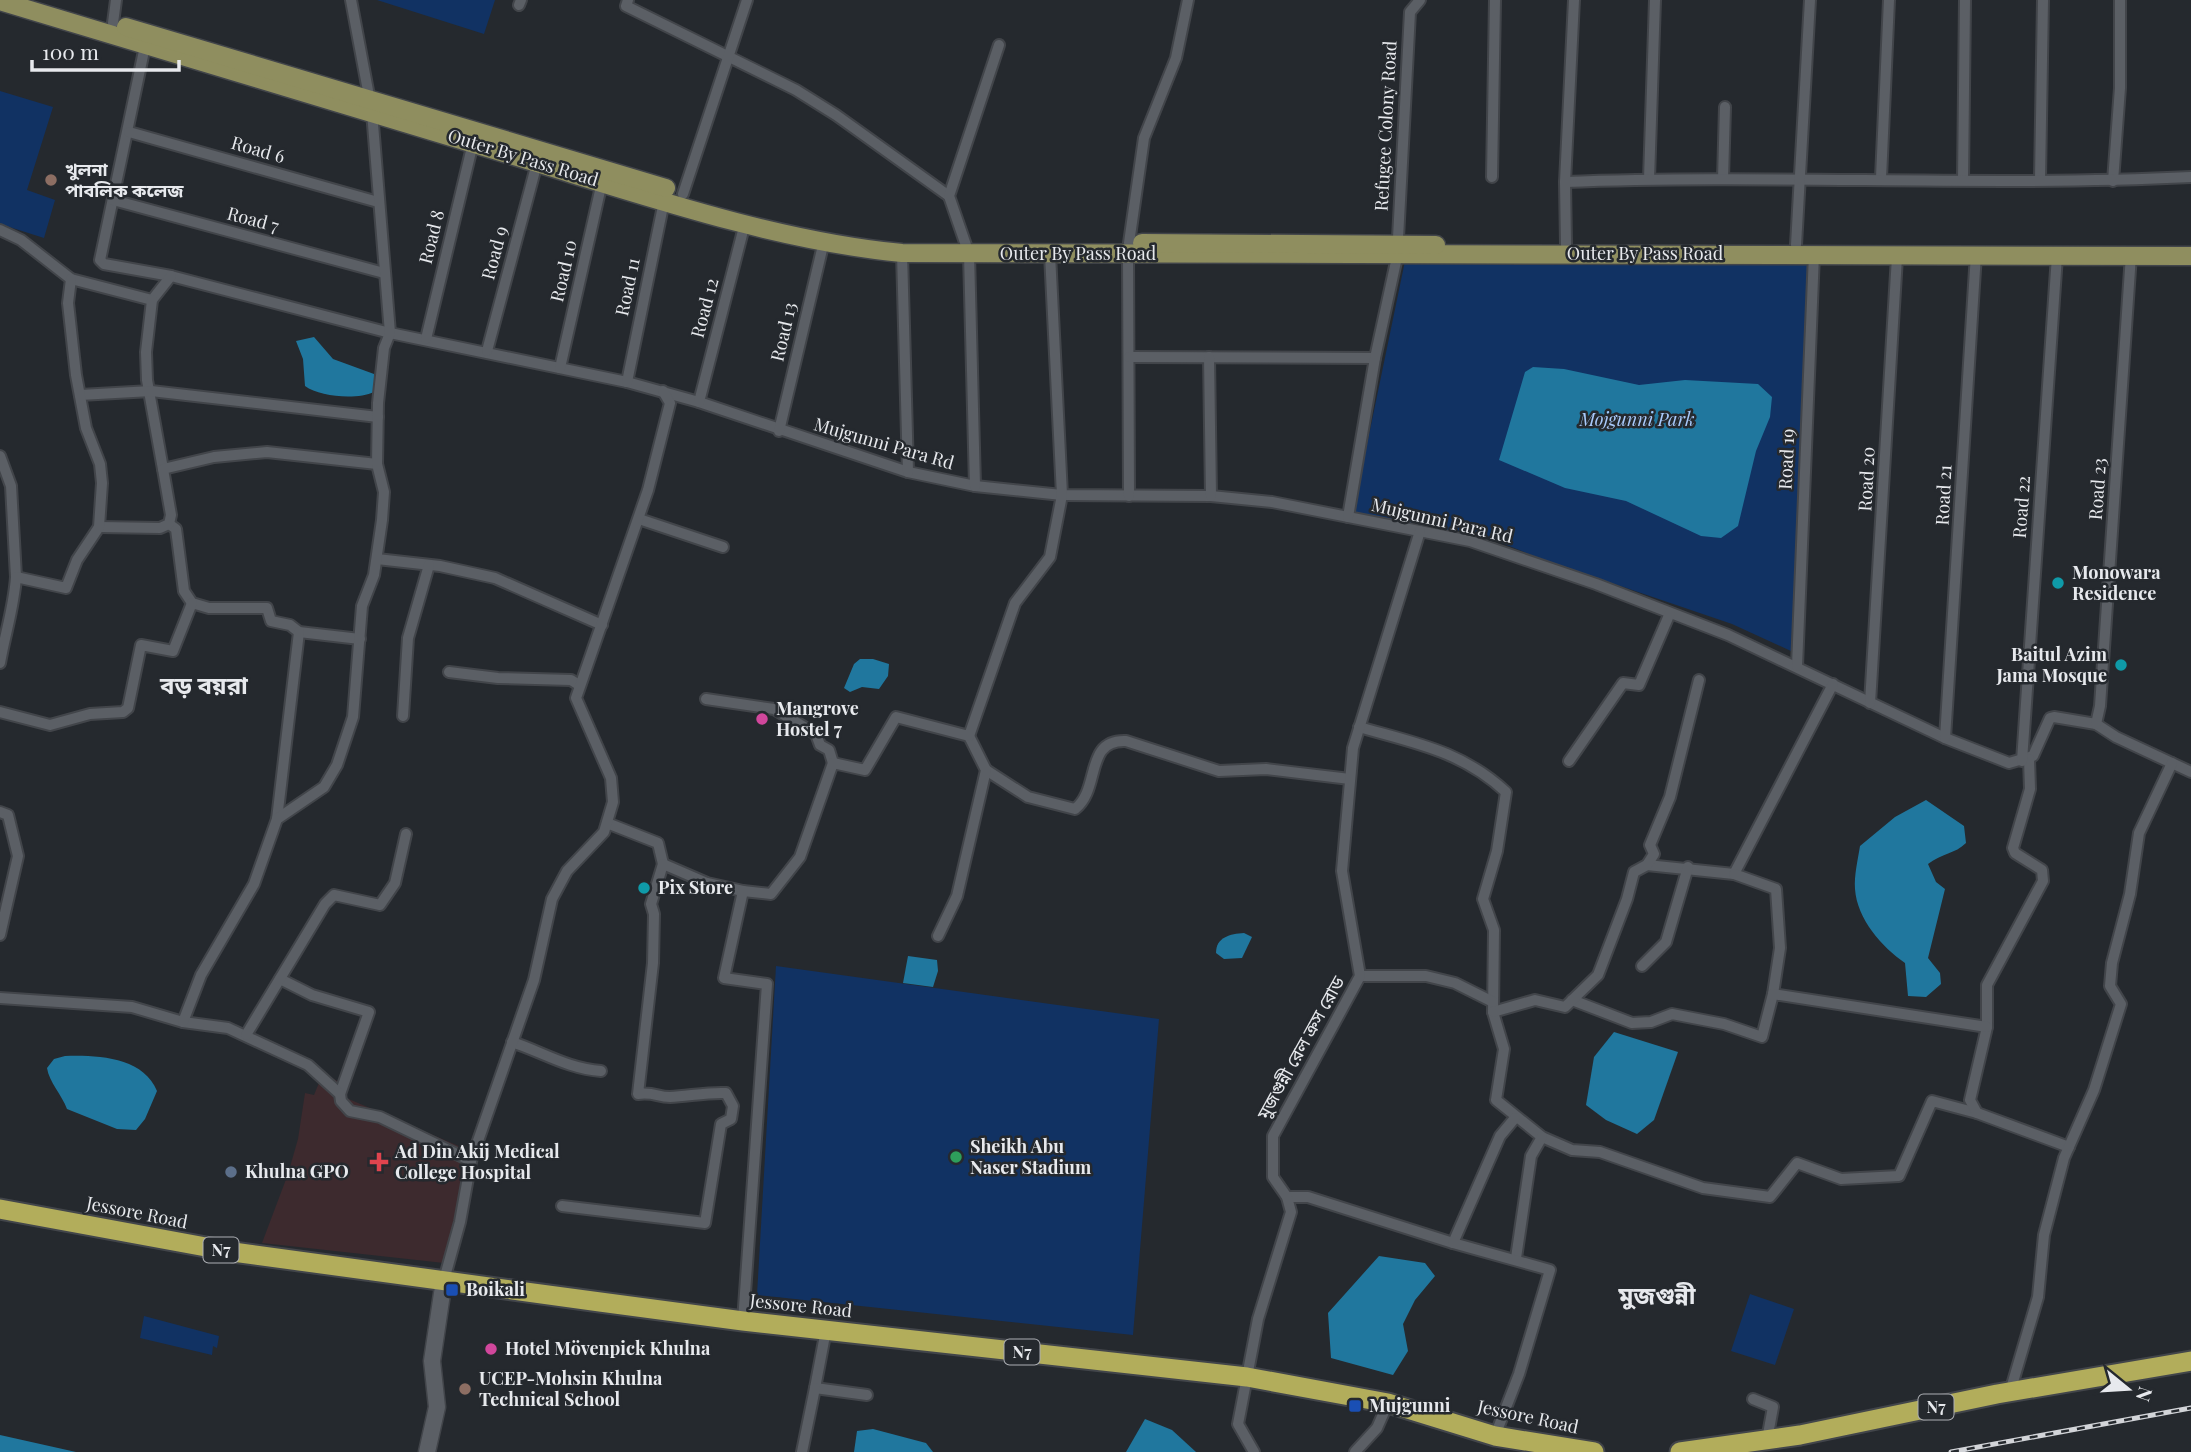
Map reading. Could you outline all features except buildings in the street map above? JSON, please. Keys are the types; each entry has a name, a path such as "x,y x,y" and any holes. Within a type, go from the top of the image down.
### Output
{"highway":[{"name":"Jessore Road","path":"0,1209 233,1252 743,1321 1247,1377 1388,1403 1495,1436 1594,1452"},
{"name":"N7","path":"1680,1452 1767,1440 2010,1392 2191,1361"}],"main road":[{"name":"Outer By Pass Road","path":"32,0 675,197 745,223 824,241 902,253 968,248 1814,254 1897,257 1976,254 2191,256"},
{"name":"Outer By Pass Road","path":"0,1 145,46 371,105 473,143 602,182 864,239 1050,254 1128,249"},
{"name":"Outer By Pass Road","path":"1397,251 1566,245 2191,245"},
{"path":"427,1452 437,1407 432,1361 444,1280"}],"street":[{"path":"113,23 116,0"},
{"path":"277,819 324,788 337,765 353,718 362,606 377,559 384,492 377,464 378,417 384,348 390,333 371,105 351,0"},
{"path":"614,0 627,3 729,58 796,90 836,115 949,196 968,248 975,486"},
{"name":"Road 11","path":"627,382 662,211 675,197 729,58 747,0"},
{"path":"1129,496 1128,249 1144,138 1175,58 1188,0"},
{"name":"Refugee Colony Road","path":"1348,517 1375,358 1397,251 1410,12 1420,0"},
{"path":"1492,177 1495,0"},
{"path":"1566,245 1565,181 1574,0"},
{"path":"1649,179 1655,0"},
{"path":"1796,245 1802,179 1810,0"},
{"path":"1881,178 1889,0"},
{"path":"1963,180 1965,0"},
{"path":"2040,179 2043,0"},
{"path":"2113,181 2120,88 2120,0"},
{"path":"949,196 999,45"},
{"path":"113,200 145,46"},
{"path":"1723,179 1725,107"},
{"name":"Road 6","path":"129,132 378,202"},
{"name":"Road 8","path":"426,338 473,143"},
{"name":"Road 9","path":"487,351 537,163"},
{"path":"1565,181 1881,178 2113,181 2191,177"},
{"name":"Road 10","path":"560,368 602,182"},
{"name":"Road 7","path":"113,200 384,273"},
{"name":"Mujgunni Para Rd","path":"113,200 100,260 104,264 172,276 390,333 426,338 663,391 908,472 975,486 1062,495 1211,496 1272,502 1420,531 1503,551 1670,613 1797,666 1945,738 2009,763 2026,760"},
{"name":"Road 12","path":"699,402 745,223"},
{"path":"0,229 21,240 71,279 152,300"},
{"name":"Road 13","path":"779,431 824,241"},
{"path":"902,253 908,472"},
{"path":"1050,254 1062,495 1050,557 1015,603 969,736 986,770 1028,797 1075,808 1082,803 1088,791 1098,753 1105,744 1114,740 1126,741 1219,771 1266,769 1350,779"},
{"name":"Road 19","path":"1797,666 1814,254"},
{"name":"Road 21","path":"1945,738 1976,254"},
{"name":"Road 22","path":"1987,1027 1987,985 2043,881 2042,870 2015,853 2013,848 2029,789 2026,760 2057,256"},
{"name":"Road 23","path":"2096,724 2100,706 2131,256"},
{"name":"Road 20","path":"1870,703 1897,257"},
{"path":"169,524 171,515 147,380 146,352 152,300 172,276"},
{"path":"16,578 66,588 77,560 99,527 100,464 86,428 80,395 68,303 71,279"},
{"path":"1129,356 1375,358"},
{"path":"1209,357 1211,496"},
{"path":"80,395 151,391 378,417"},
{"path":"444,1280 460,1222 471,1161 534,981 557,887 567,871 595,845 607,823 613,802 611,778 577,707 579,685 639,519 670,403 663,391"},
{"path":"163,469 214,457 267,452 377,464"},
{"path":"0,456 11,486 16,578 14,604 3,628 0,663"},
{"path":"639,519 723,547"},
{"path":"99,527 160,528 169,524"},
{"path":"169,524 176,528 184,591 192,603 209,608 267,608 271,621 290,625 299,632 360,639"},
{"name":"মুজগুন্নী রেল ক্রস রোড","path":"1254,1452 1238,1424 1258,1319 1291,1212 1287,1197 1273,1177 1273,1136 1360,976 1342,871 1353,748 1420,531"},
{"path":"377,559 429,565 495,578 602,625"},
{"path":"404,716 408,638 429,565"},
{"path":"0,712 50,725 90,714 123,712 128,708 141,645 173,651 192,603"},
{"path":"1569,761 1623,683 1639,685 1670,613"},
{"path":"183,1022 201,975 254,884 277,819 299,632"},
{"path":"449,672 498,678 571,680 579,685"},
{"path":"1360,976 1426,975 1455,983 1493,1007 1535,1000 1565,1007 1598,975 1627,899 1634,872 1647,865 1654,854 1650,845 1670,797 1699,680"},
{"path":"1734,874 1833,684"},
{"path":"663,864 707,883 771,894 800,857 833,763 829,750 820,745 816,734 774,709 706,699"},
{"path":"833,763 865,770 896,717 969,736"},
{"path":"2026,760 2050,718 2096,724 2191,772"},
{"path":"1359,727 1446,752 1483,771 1506,792 1497,850 1483,899 1494,930 1493,1007 1504,1049 1496,1100 1515,1118 1542,1137 1572,1150 1600,1152 1703,1188 1770,1197 1797,1163 1841,1178 1899,1176 1932,1101 1977,1113 2069,1147"},
{"path":"2010,1392 2038,1297 2044,1235 2069,1147 2094,1090 2121,1004 2110,986 2112,963 2130,894 2140,834 2172,763"},
{"path":"938,936 957,897 986,770"},
{"path":"0,812 8,815 18,856 0,935"},
{"path":"562,1206 705,1223 721,1124 731,1119 733,1106 726,1093 663,1097 655,1092 638,1094 653,963 651,904 663,864 658,843 607,823"},
{"path":"246,1035 325,904 334,895 380,905 395,883 406,834"},
{"path":"1572,1000 1632,1023 1651,1022 1672,1014 1724,1024 1762,1037 1773,994 1780,948 1776,889 1734,874 1688,867 1647,865"},
{"path":"1642,966 1666,942 1688,867"},
{"path":"743,891 724,978 767,984 743,1321"},
{"path":"280,979 312,995 369,1012 340,1094 341,1101 350,1111 380,1117 471,1161"},
{"path":"1773,994 1987,1027 1970,1100 1977,1113"},
{"path":"0,998 132,1007 183,1022 228,1028 308,1065 340,1094"},
{"path":"512,1042 546,1053 578,1069 601,1071"},
{"path":"1453,1243 1500,1136 1515,1118"},
{"path":"1516,1258 1531,1156 1542,1137"},
{"path":"1287,1197 1308,1197 1453,1243 1516,1258 1550,1270 1523,1362 1495,1436"},
{"path":"802,1452 826,1330"},
{"path":"815,1388 867,1395"},
{"path":"1752,1399 1773,1407 1767,1440"},
{"path":"1355,1452 1377,1428 1388,1403"}],"shaded area":[{"path":"314,337 333,359 374,374 374,392 358,396 339,396 320,393 305,386 303,359 296,341"},
{"path":"1533,367 1564,369 1639,385 1685,380 1758,384 1772,397 1770,417 1756,451 1738,526 1721,538 1701,536 1626,501 1565,488 1499,460 1525,372"},
{"path":"860,659 873,659 889,664 888,676 879,689 862,687 850,692 844,688 854,664"},
{"path":"1926,800 1964,826 1966,843 1928,864 1936,882 1945,889 1928,958 1940,973 1941,984 1926,997 1908,996 1905,963 1872,931 1860,911 1855,884 1860,846 1895,817"},
{"path":"1244,933 1252,937 1242,958 1224,959 1216,953 1221,940"},
{"path":"908,956 937,960 938,971 933,987 903,983"},
{"path":"1614,1032 1678,1052 1654,1120 1637,1134 1606,1120 1586,1105 1594,1057"},
{"path":"65,1056 118,1060 141,1071 150,1080 157,1091 145,1119 136,1130 117,1129 67,1109 47,1068 54,1059"},
{"name":"Ad Din Akij Medical College Hospital","path":"323,1073 341,1083 344,1097 468,1150 456,1219 444,1263 262,1243 288,1174 298,1139 305,1093 314,1095"},
{"path":"1379,1256 1425,1263 1435,1276 1415,1300 1403,1324 1408,1351 1393,1375 1331,1358 1328,1313"},
{"path":"1145,1419 1172,1430 1196,1452 1126,1452"},
{"path":"873,1429 926,1443 933,1452 854,1452 857,1431"},
{"path":"0,1435 76,1452 0,1452"}],"green space":[{"path":"377,0 495,0 484,34"},
{"path":"0,91 53,107 27,190 55,200 44,238 0,224"},
{"name":"Mojgunni Park","path":"1810,256 1791,651 1732,624 1544,560 1472,531 1421,529 1353,512 1405,261"},
{"name":"Sheikh Abu Naser Stadium","path":"776,966 1159,1019 1133,1335 757,1295"},
{"path":"1750,1294 1794,1309 1775,1365 1731,1351"},
{"path":"144,1316 219,1336 217,1348 213,1346 212,1355 140,1338"}],"railway":[{"path":"1951,1452 2191,1408"}],"place":[{"name":"খুলনা পাবলিক কলেজ","path":"51,180"},
{"name":"Monowara Residence","path":"2058,583"},
{"name":"Baitul Azim Jama Mosque","path":"2121,665"},
{"name":"Mangrove Hostel 7","path":"762,719"},
{"name":"Pix Store","path":"644,888"},
{"name":"Sheikh Abu Naser Stadium","path":"956,1157"},
{"name":"Ad Din Akij Medical College Hospital","path":"379,1162"},
{"name":"Khulna GPO","path":"231,1172"},
{"name":"Boikali","path":"452,1290"},
{"name":"Hotel Mövenpick Khulna","path":"491,1349"},
{"name":"UCEP-Mohsin Khulna Technical School","path":"465,1389"},
{"name":"Mujgunni","path":"1355,1406"}],"district":[{"name":"বড় বয়রা","path":"204,686"},
{"name":"মুজগুন্নী","path":"1657,1296"}]}
